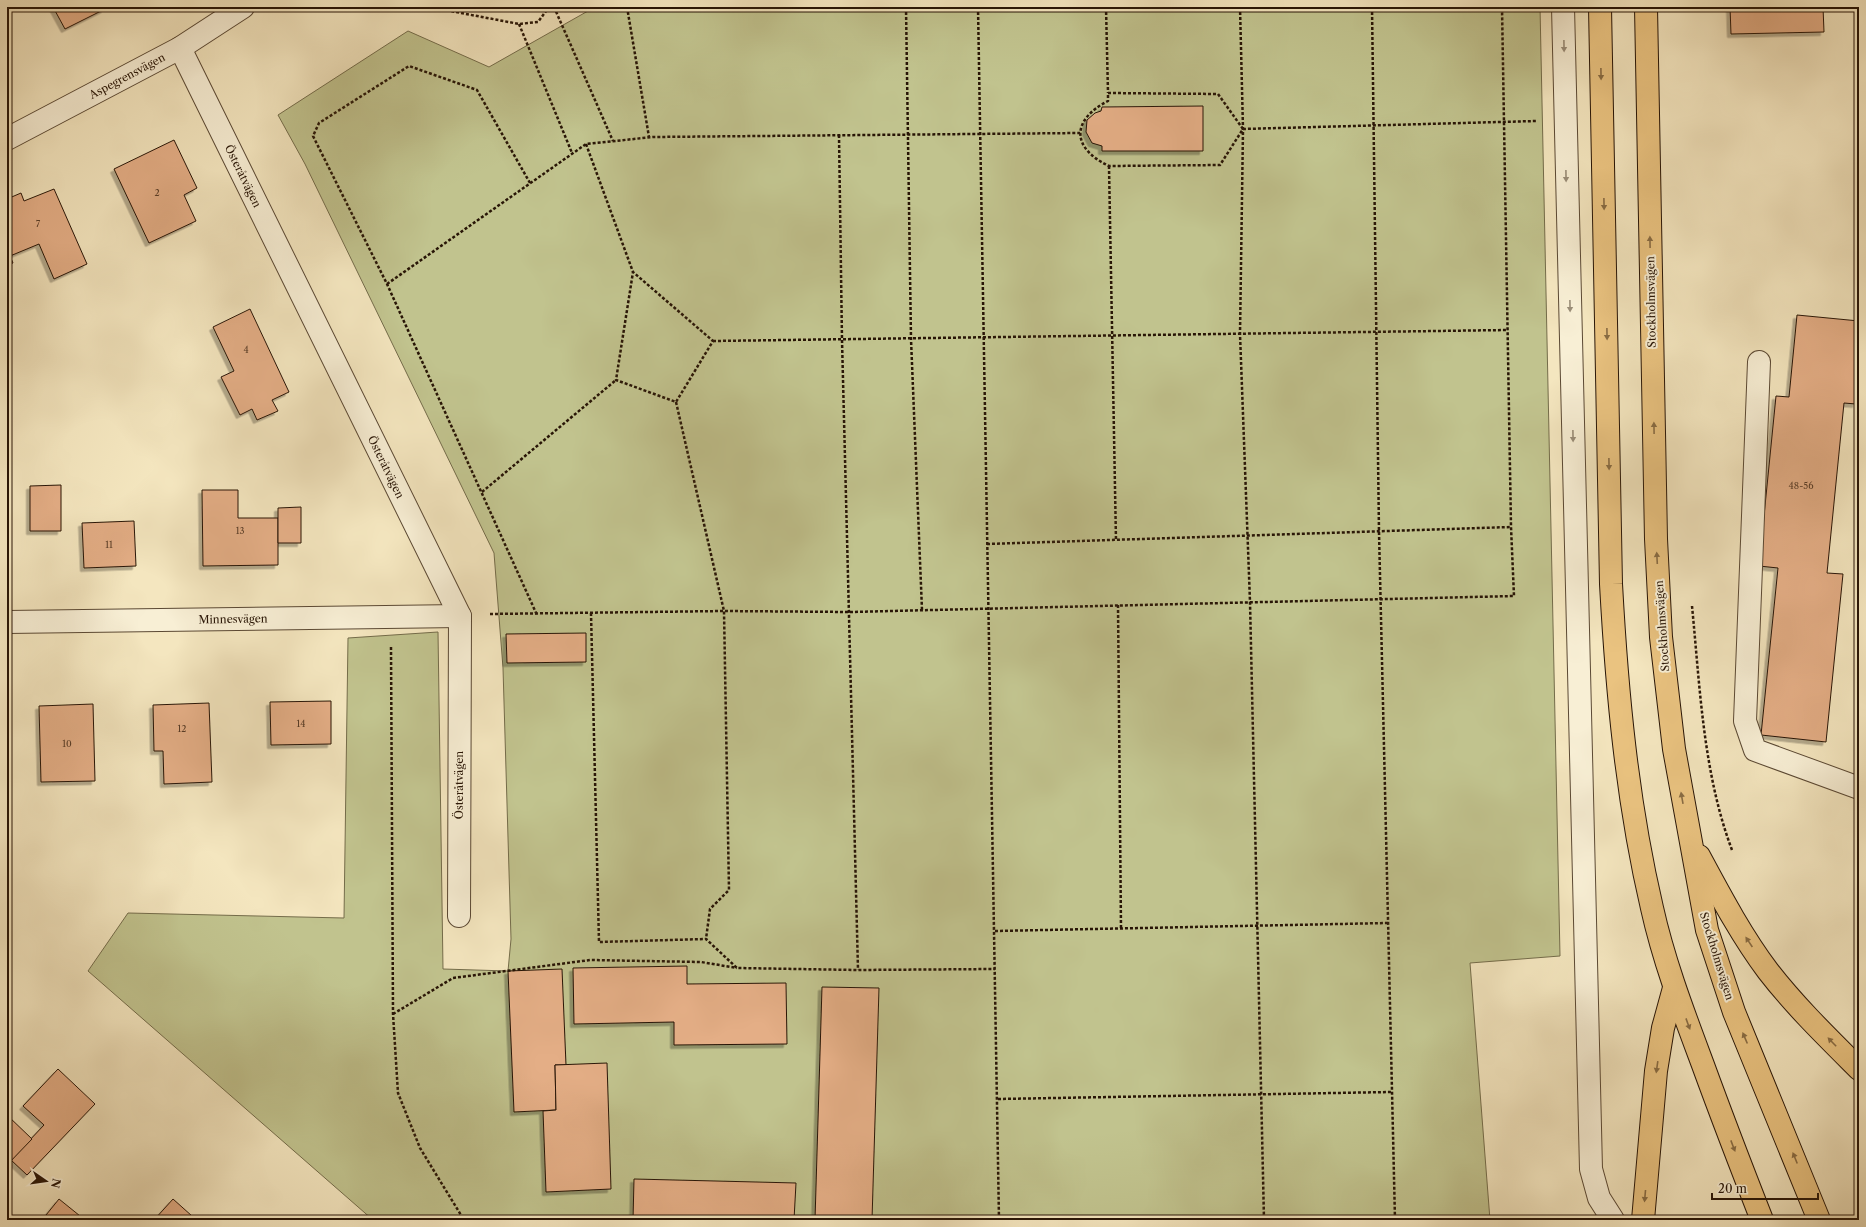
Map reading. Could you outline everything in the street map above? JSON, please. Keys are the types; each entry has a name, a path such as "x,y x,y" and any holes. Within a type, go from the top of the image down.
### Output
{"main road":[{"path":"1600,7 1611,584 1616,674 1635,829 1652,909 1674,988 1762,1220"},
{"name":"Stockholmsvägen","path":"1646,7 1656,523 1661,637 1674,749 1707,930 1734,1012 1819,1220"},
{"path":"1689,837 1732,916 1768,970 1813,1022 1859,1069"},
{"path":"1643,1220 1656,1071 1663,1028 1674,988"}],"street":[{"name":"Aspegrensvägen","path":"7,139 180,48 243,7"},
{"path":"1563,7 1591,1169 1599,1198 1613,1220"},
{"name":"Österåtvägen","path":"180,48 460,616 459,916"},
{"path":"1759,362 1745,721 1755,750 1859,788"},
{"name":"Minnesvägen","path":"7,622 460,616"}],"path":[{"path":"436,7 519,24 538,22 549,7"},
{"path":"554,7 613,141"},
{"path":"627,7 648,137"},
{"path":"906,7 911,339 922,610"},
{"path":"978,7 987,608 995,931 999,1220"},
{"path":"1106,7 1108,101 1092,110 1086,116 1081,124 1080,133 1089,153 1096,160 1109,166 1220,165 1243,129"},
{"path":"1240,7 1243,129 1240,334 1250,602 1264,1220"},
{"path":"1372,7 1380,600 1395,1220"},
{"path":"460,616 724,611 850,612 1514,596 1511,528 1502,7"},
{"path":"519,24 572,153"},
{"path":"530,183 477,90 409,66 319,123 313,136 386,284 537,614"},
{"path":"1108,93 1218,94 1243,129"},
{"path":"1243,129 1565,120"},
{"path":"386,284 586,144 648,137 1080,133"},
{"path":"839,135 842,340 858,970"},
{"path":"586,144 633,272 713,341 984,339 1508,330"},
{"path":"1109,166 1116,540"},
{"path":"482,492 616,380 633,272"},
{"path":"706,939 710,909 729,890 724,611 676,402 713,341"},
{"path":"616,380 676,402"},
{"path":"987,544 1511,528"},
{"path":"1691,601 1710,764 1724,828 1734,856"},
{"path":"1118,605 1121,929"},
{"path":"591,614 599,942 706,939 737,968"},
{"path":"391,617 393,1014 398,1093 420,1148 464,1220"},
{"path":"995,931 1388,923"},
{"path":"393,1014 453,978 590,960 701,962 737,968 858,970 995,969"},
{"path":"998,1099 1391,1092"}],"green space":[{"path":"595,7 1540,7 1560,956 1470,963 1490,1220 373,1220 88,971 128,913 344,918 348,638 438,632 443,969 508,971 511,939 503,668 494,553 305,164 278,115 408,31 489,67"}],"building":[{"path":"53,7 104,7 105,9 65,29"},
{"path":"1730,7 1823,7 1824,32 1731,34"},
{"path":"1203,106 1203,151 1102,151 1102,146 1092,143 1086,132 1087,120 1095,113 1101,111 1102,107"},
{"path":"174,140 197,188 184,195 196,221 149,243 114,169"},
{"path":"54,189 87,264 54,279 39,244 10,256 13,263 7,265 7,199 21,193 24,201"},
{"path":"250,309 289,392 272,400 278,411 257,420 252,409 240,415 221,377 234,371 213,327"},
{"path":"1797,315 1859,321 1859,369 1856,404 1844,403 1827,573 1843,574 1826,742 1761,735 1778,568 1759,566 1776,396 1789,397"},
{"path":"61,485 61,531 30,531 30,486"},
{"path":"202,490 238,490 238,518 278,518 278,565 203,566"},
{"path":"301,507 301,543 278,543 278,508"},
{"path":"134,521 136,566 84,568 82,523"},
{"path":"586,633 586,662 507,663 506,634"},
{"path":"331,701 331,744 271,745 270,702"},
{"path":"209,703 212,782 164,784 163,751 154,751 153,705"},
{"path":"93,704 95,781 41,782 39,706"},
{"path":"687,966 687,984 786,983 787,1044 674,1045 674,1022 574,1024 573,968"},
{"path":"562,969 566,1065 555,1065 556,1110 514,1112 508,971"},
{"path":"822,987 879,988 872,1220 815,1220"},
{"path":"607,1063 611,1189 546,1192 543,1111 556,1110 555,1065"},
{"path":"58,1069 95,1104 27,1175 11,1160 44,1125 23,1106"},
{"path":"7,1115 32,1139 7,1165"},
{"path":"634,1179 796,1183 794,1220 633,1220"},
{"path":"59,1199 85,1220 42,1220"},
{"path":"173,1199 192,1216 188,1220 154,1220"}]}
